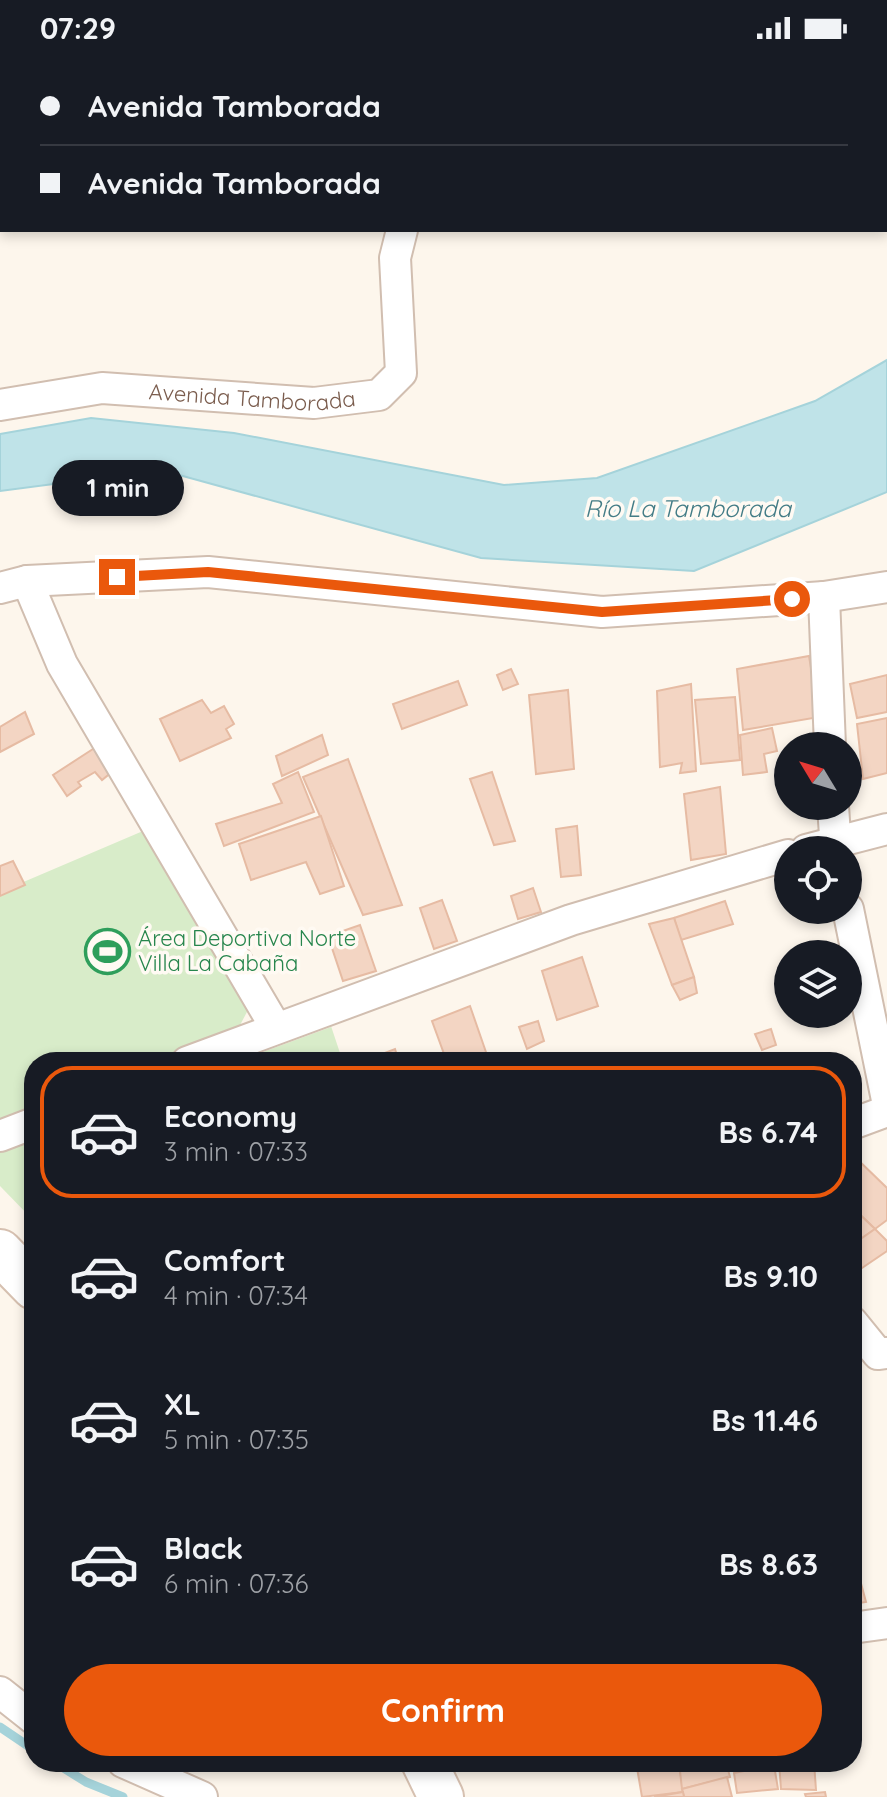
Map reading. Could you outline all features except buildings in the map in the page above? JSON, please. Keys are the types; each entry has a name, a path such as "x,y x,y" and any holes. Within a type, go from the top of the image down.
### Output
{"main road":[{"path":"0,1252 24,1277"},
{"path":"429,1772 441,1797"}],"street":[{"name":"Avenida Tamborada","path":"0,405 102,388 314,403 379,395 401,373 395,258 402,232"},
{"path":"276,1028 13,585 208,572 602,612 824,597 887,587"},
{"path":"824,597 829,732"},
{"path":"862,836 887,829"},
{"path":"213,1052 571,920 774,859"},
{"path":"851,924 887,1100"},
{"path":"862,1120 887,1111"},
{"path":"0,1136 24,1127"},
{"path":"862,1334 878,1354 887,1353"},
{"path":"862,1627 887,1623"},
{"path":"0,1692 24,1711"},
{"path":"146,1772 202,1797"}],"green space":[{"name":"Área Deportiva Norte Villa La Cabaña","path":"143,831 248,1010 239,1027 174,1052 24,1052 24,1110 0,1119 0,892"},
{"path":"331,1027 340,1052 263,1052"},
{"path":"24,1141 24,1211 0,1186 0,1152"}],"water":[{"name":"Río La Tamborada","path":"887,360 887,492 694,571 481,558 161,470 0,491 0,434 91,418 234,433 504,485 597,478 815,401"}],"waterway":[{"path":"0,1727 24,1743"},
{"path":"70,1772 123,1797"}],"place":[{"name":"Área Deportiva Norte Villa La Cabaña","path":"107,951"}],"route":[{"path":"117,577 208,572 602,612 792,599"}]}
